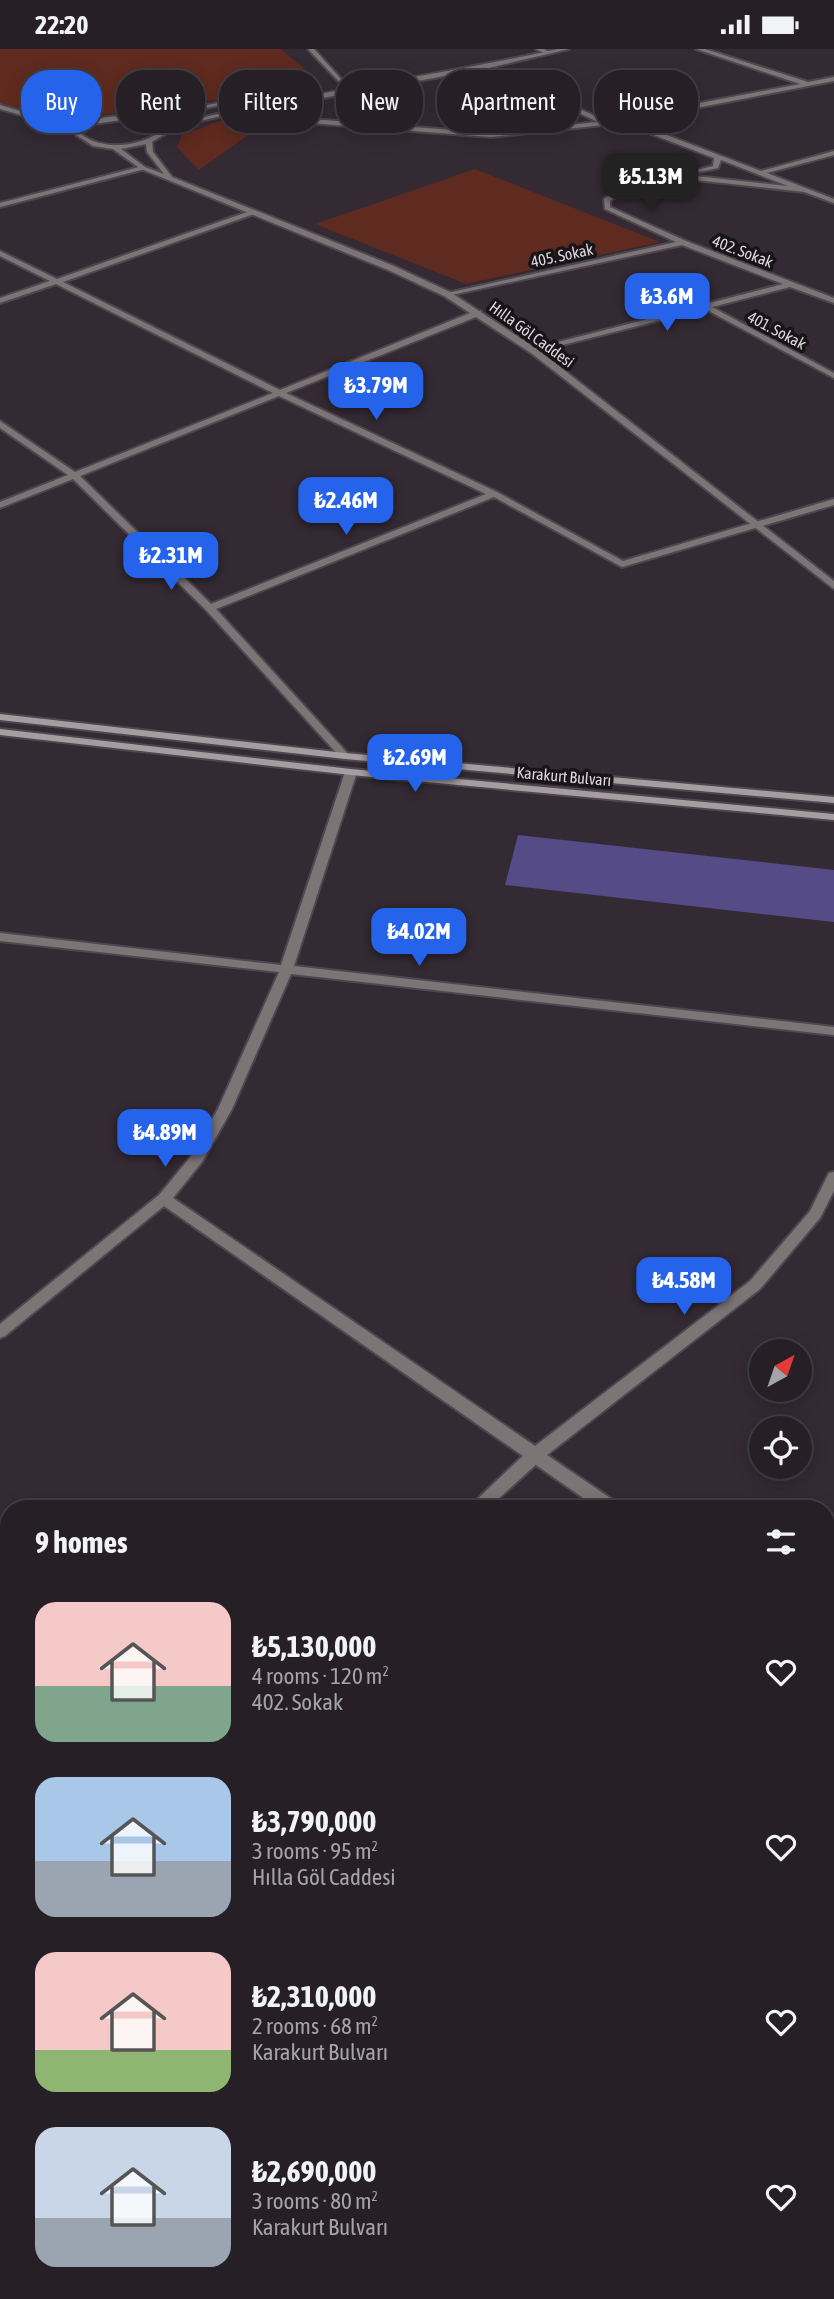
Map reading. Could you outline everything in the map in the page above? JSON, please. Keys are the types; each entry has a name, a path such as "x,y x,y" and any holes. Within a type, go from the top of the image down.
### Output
{"main road":[{"name":"Karakurt Bulvarı","path":"0,717 345,756 834,800"},
{"name":"Karakurt Bulvarı","path":"0,731 351,772 834,817"}],"street":[{"path":"311,49 336,79"},
{"path":"539,49 548,53"},
{"path":"423,77 566,49"},
{"path":"699,49 810,85"},
{"path":"484,67 594,118"},
{"path":"698,107 834,79"},
{"path":"205,108 336,90"},
{"path":"0,107 21,113"},
{"path":"322,122 491,135 594,124"},
{"path":"78,133 89,142 113,146 149,141 160,133"},
{"path":"656,133 834,201"},
{"path":"149,141 150,152 170,177"},
{"name":"Hılla Göl Caddesi","path":"113,146 143,168 447,294 534,351 834,586"},
{"path":"761,173 834,153"},
{"path":"668,174 701,173 716,167 718,156"},
{"path":"0,205 143,168"},
{"name":"402. Sokak","path":"805,190 668,174 628,186 606,201 607,208 683,243 834,301"},
{"path":"0,301 253,213"},
{"name":"405. Sokak","path":"447,294 683,243"},
{"path":"0,253 280,393 494,494 622,564 834,502"},
{"path":"534,351 792,285"},
{"name":"401. Sokak","path":"708,308 834,376"},
{"path":"0,505 478,313"},
{"path":"0,424 74,475 210,608 345,756"},
{"path":"210,608 494,494"},
{"path":"0,1332 164,1199 197,1158 225,1109 286,969 351,772"},
{"path":"0,937 834,1031"},
{"path":"0,949 19,939"},
{"path":"485,1500 535,1455 755,1285 815,1214 834,1177"},
{"path":"164,1199 600,1500"}],"shaded area":[{"path":"0,49 281,49 306,70 219,70 219,100 205,102 205,70 116,70 116,113 102,115 102,70 21,70 21,110 0,103"},
{"path":"219,121 219,133 251,133 199,170 177,147 182,135 205,133 205,126"},
{"path":"475,169 660,242 466,284 315,224"}],"building":[{"path":"518,835 834,870 834,922 505,885"}]}
